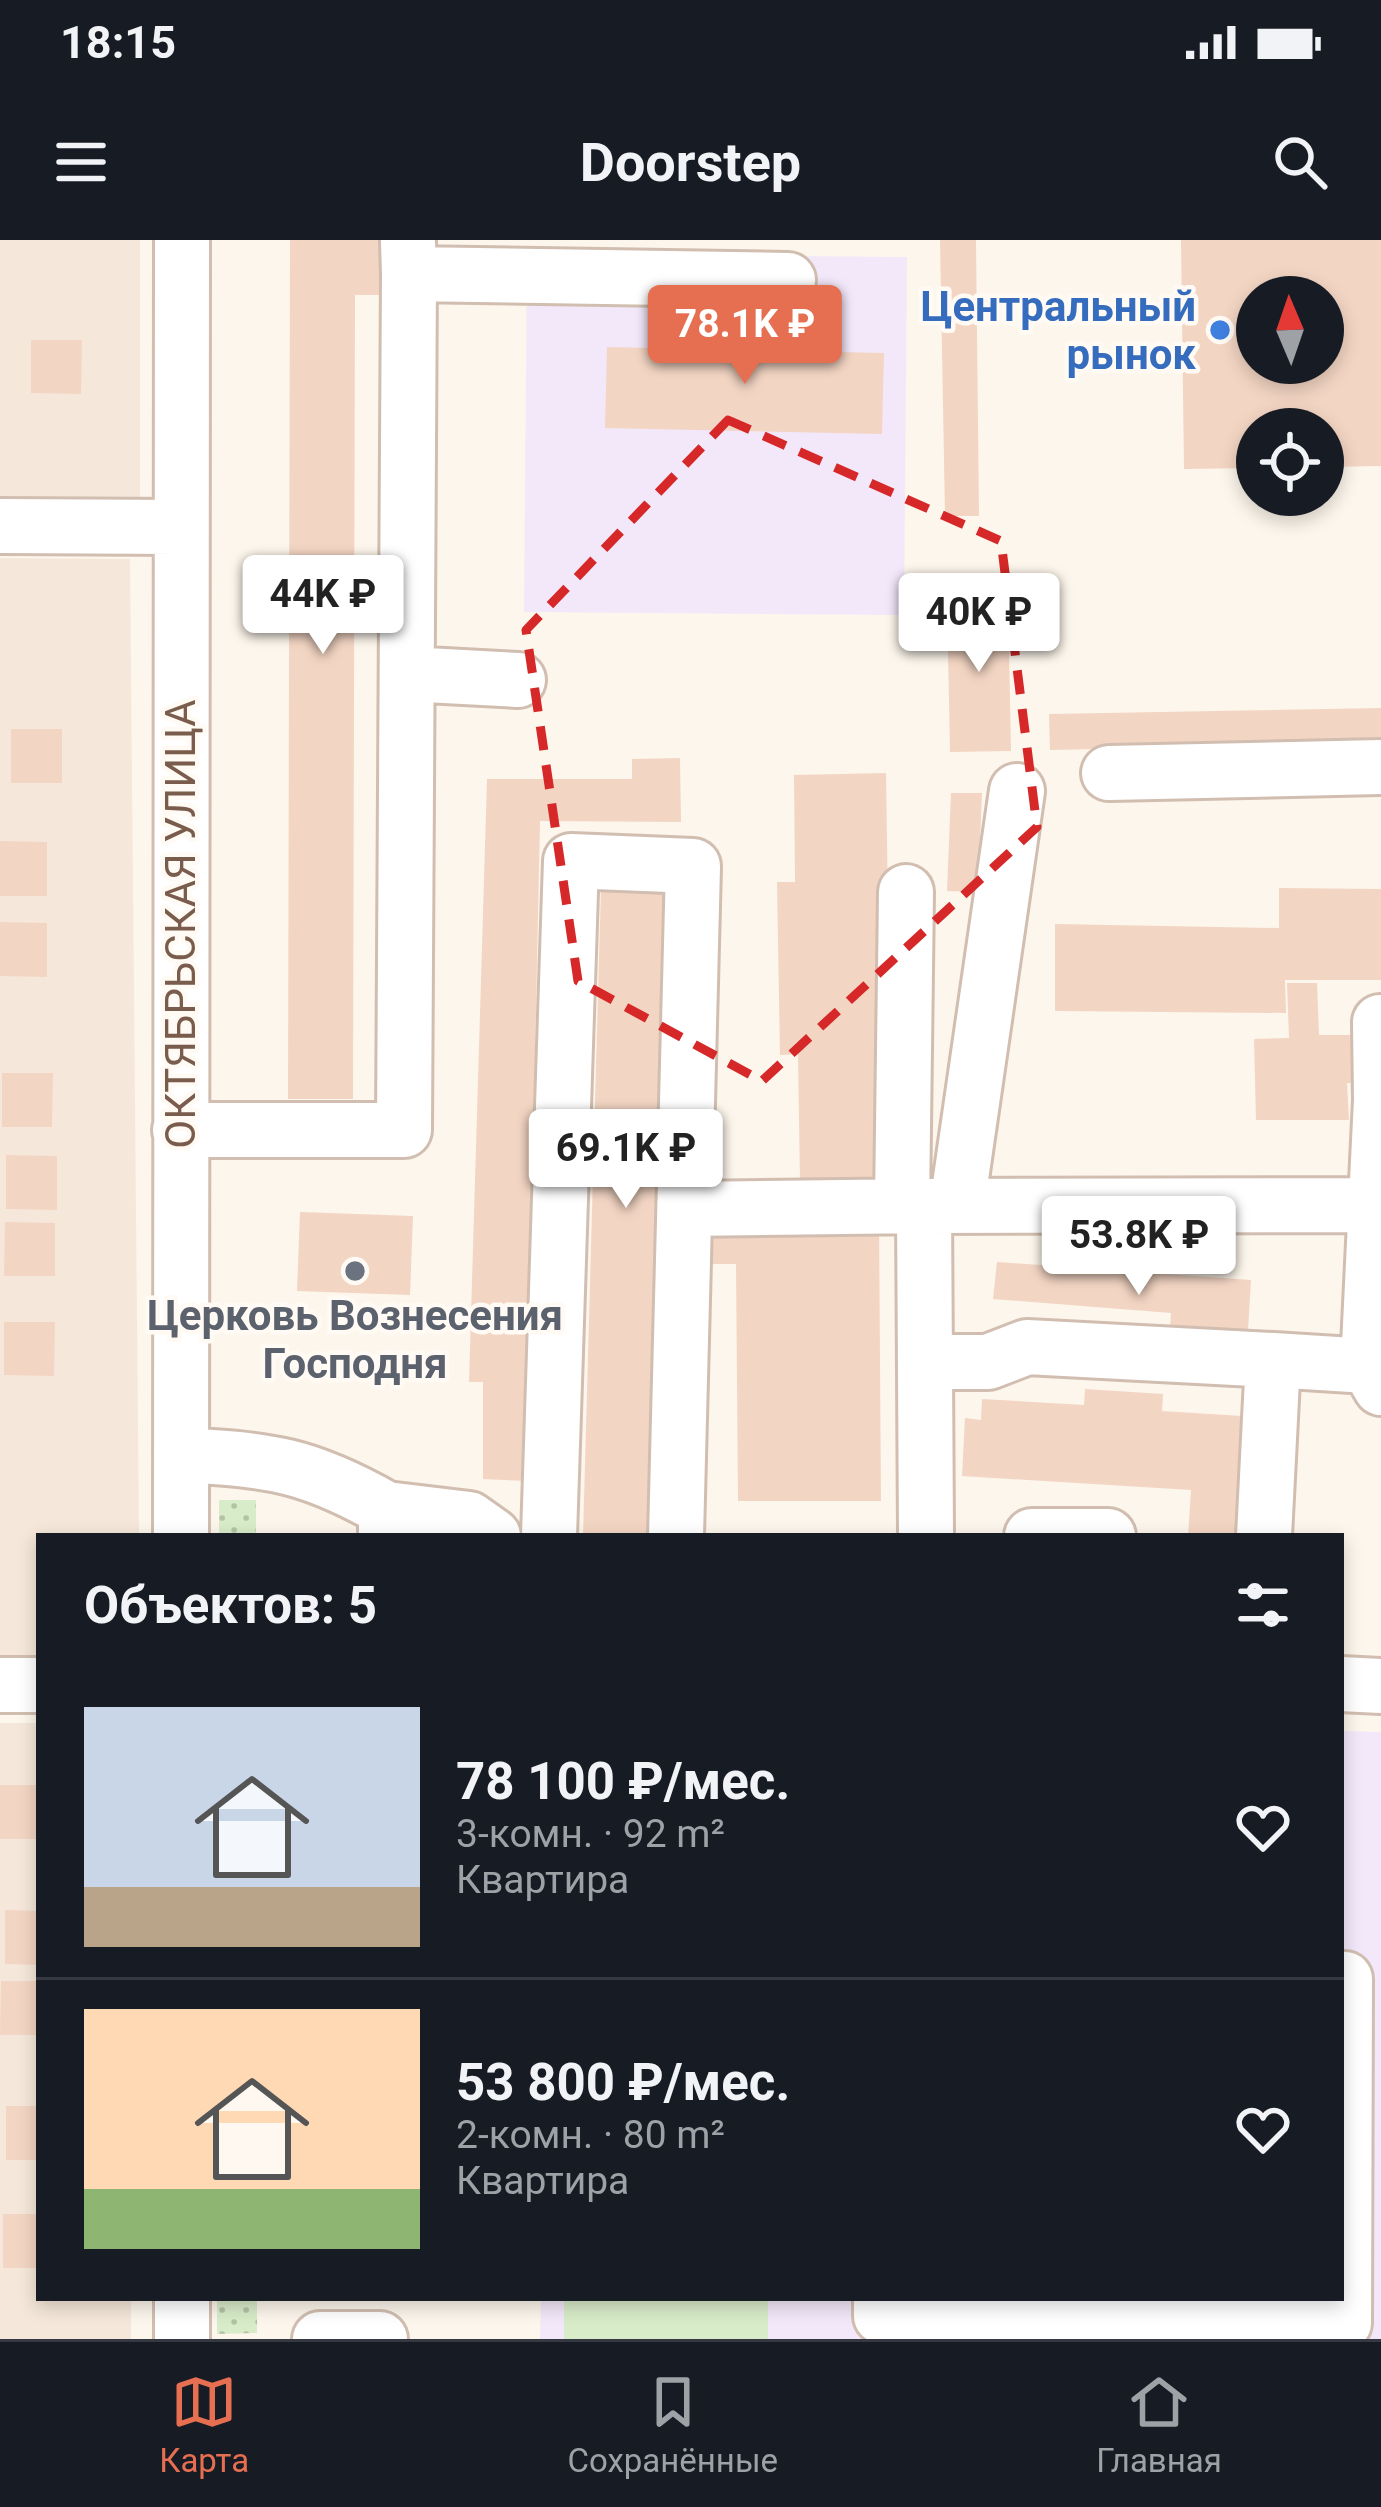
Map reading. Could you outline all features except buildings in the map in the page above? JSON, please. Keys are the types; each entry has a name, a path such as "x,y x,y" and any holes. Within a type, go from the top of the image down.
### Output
{"street":[{"name":"ОКТЯБРЬСКАЯ УЛИЦА","path":"181,1533 182,240"},
{"path":"180,1130 404,1130 408,257 788,280"},
{"path":"0,526 179,527"},
{"path":"407,674 518,680"},
{"path":"1109,773 1381,767"},
{"path":"928,1206 1018,791"},
{"path":"549,1533 572,861 693,866 676,1533"},
{"path":"906,892 928,1206 926,1533"},
{"path":"926,1362 988,1362 1027,1347 1274,1360 1374,1377 1381,1022"},
{"path":"685,1209 1376,1204"},
{"path":"1264,1533 1274,1360"},
{"path":"181,1455 258,1460 327,1475 395,1527 469,1520 488,1533"},
{"path":"0,1684 36,1685"},
{"path":"1344,1684 1381,1686"},
{"path":"880,2301 880,2316 1049,2329 1344,2323 1344,1979"},
{"path":"182,2301 182,2339"},
{"path":"320,2339 381,2324"}],"highlighted area":[{"path":"728,420 1001,541 1037,827 762,1081 578,981 526,630"}],"shaded area":[{"path":"0,240 140,240 140,506 0,505"},
{"path":"527,254 907,257 904,615 524,612"},
{"path":"0,558 130,559 139,1533 36,1533 36,1661 0,1660"},
{"path":"0,1723 36,1723 36,2301 131,2301 131,2339 0,2339"},
{"path":"1344,1731 1381,1732 1381,2339 540,2339 541,2301 1344,2301"}],"green space":[{"path":"219,1500 256,1500 256,1533 219,1533"},
{"path":"217,2301 257,2301 257,2333 217,2334"},
{"path":"564,2301 768,2301 768,2339 564,2339"}],"place":[{"name":"Центральный рынок","path":"1220,330"},
{"name":"Церковь Вознесения Господня","path":"355,1271"}]}
